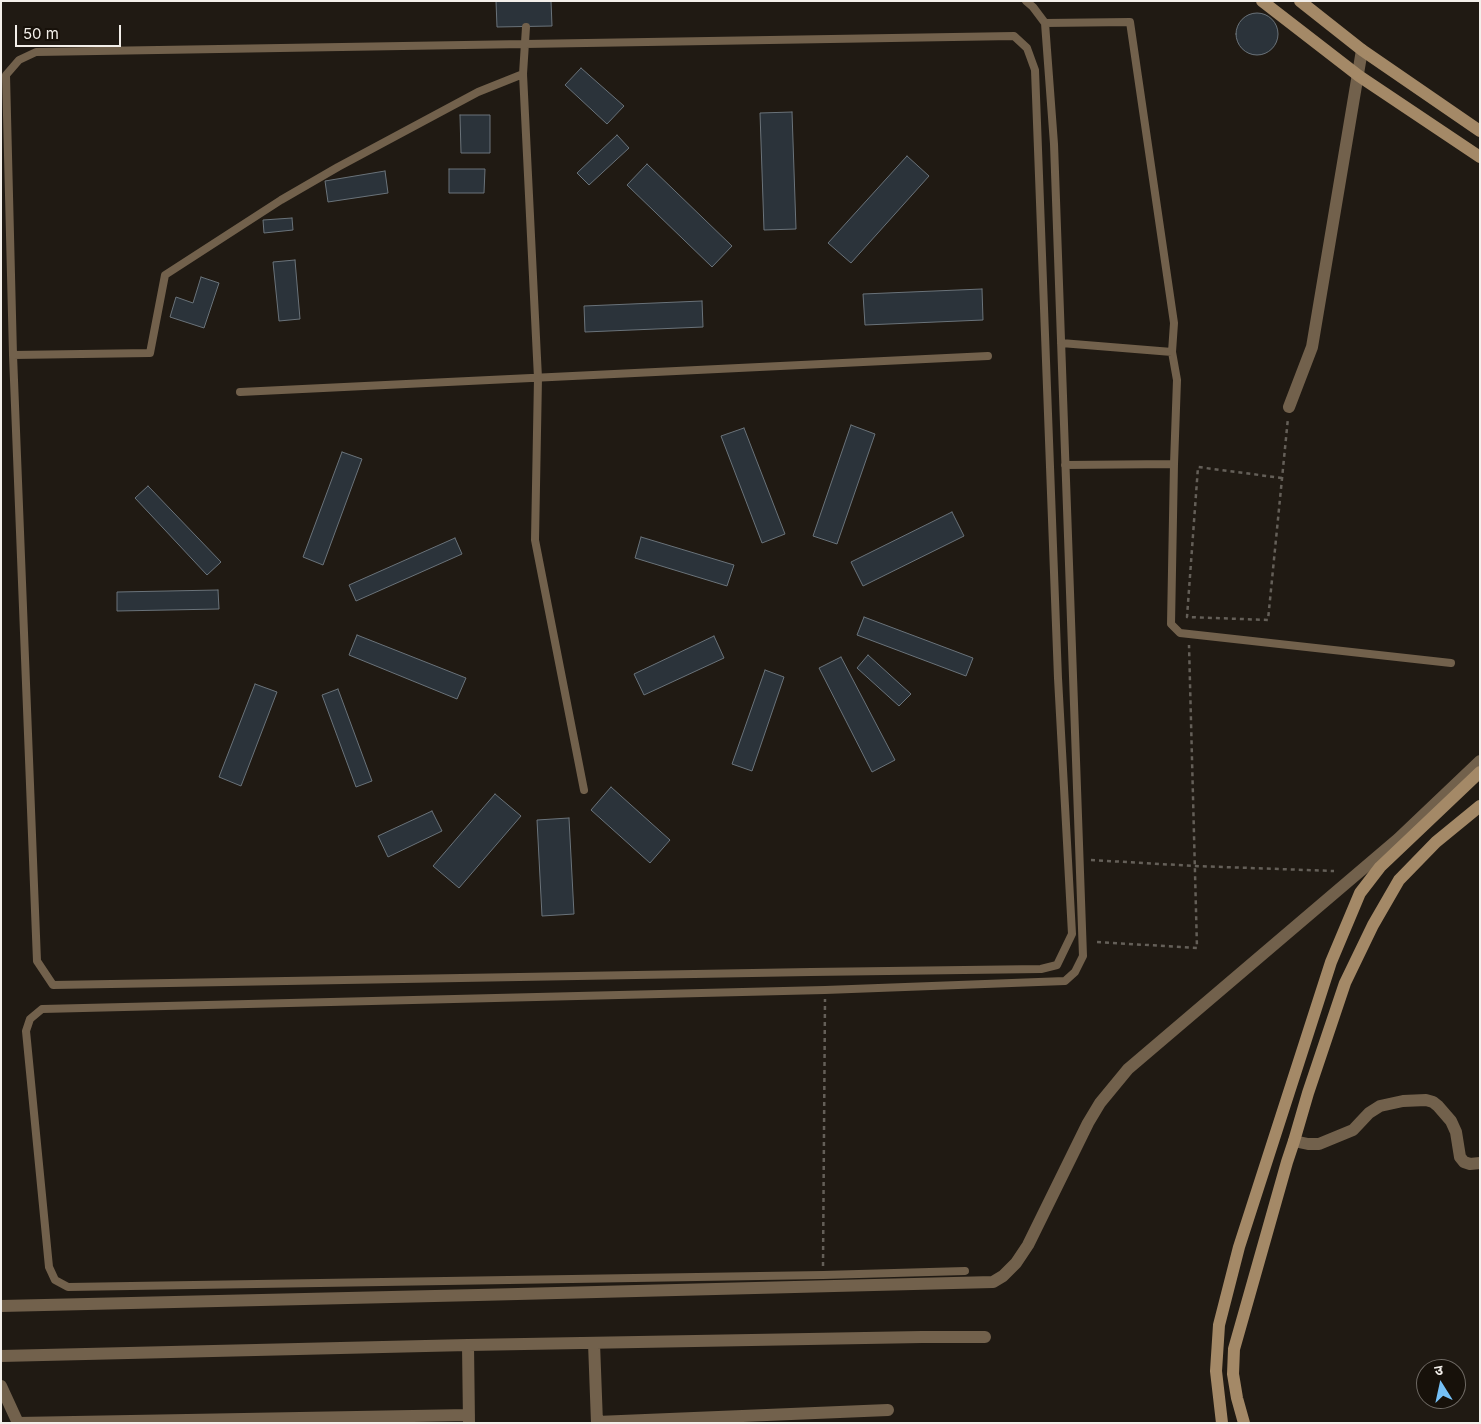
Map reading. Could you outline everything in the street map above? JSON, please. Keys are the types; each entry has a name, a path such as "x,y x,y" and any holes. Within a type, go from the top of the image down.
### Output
{"street":[{"path":"1300,1 1362,50 1480,131"},
{"path":"1269,4 1359,76 1480,158"},
{"path":"1289,407 1312,347 1362,50"},
{"path":"1,1306 993,1282 1003,1276 1016,1263 1028,1245 1088,1123 1100,1103 1128,1069 1398,839 1480,761"},
{"path":"1222,1423 1216,1371 1219,1325 1239,1247 1331,962 1360,892 1380,866 1480,772"},
{"path":"1243,1419 1233,1374 1234,1349 1308,1093 1346,983 1373,925 1399,880 1436,842 1480,806"},
{"path":"1294,1141 1319,1144 1353,1130 1369,1113 1380,1106 1403,1101 1426,1100 1438,1106 1451,1121 1456,1132 1460,1157 1464,1162 1470,1164 1480,1163"},
{"path":"1,1356 468,1345 985,1337"},
{"path":"594,1343 597,1422 888,1410"},
{"path":"1,1386 18,1423 469,1419 468,1345"}],"lane":[{"path":"965,1271 68,1287 55,1280 49,1267 26,1031 30,1019 42,1009 825,990 1065,981 1075,972 1083,956 1054,144 1045,23 1026,1"},
{"path":"1045,23 1130,22 1174,323 1172,352 1177,380 1170,624 1180,632 1189,634 1451,663"},
{"path":"526,27 523,74 538,378 535,540 584,790"},
{"path":"1014,36 1026,48 1035,70 1058,678 1072,934 1056,965 1041,969 53,986 37,961 13,355 6,76 19,60 36,52 1014,36"},
{"path":"13,355 150,353 165,275 280,200 338,167 478,92 523,74"},
{"path":"1061,342 1172,352"},
{"path":"240,392 988,356"},
{"path":"1065,465 1174,464"}],"path":[{"path":"1282,478 1198,467 1187,617 1268,620 1282,478 1289,407"},
{"path":"1097,942 1197,948 1189,634"},
{"path":"1079,860 1334,871"},
{"path":"823,1275 825,990"}],"building":[{"path":"496,1 551,1 552,26 497,27"},
{"path":"1261,13 1269,16 1275,22 1278,34 1275,46 1269,52 1253,55 1245,52 1239,46 1236,30 1239,22 1245,16"},
{"path":"581,68 624,106 607,124 565,85"},
{"path":"792,112 796,229 764,230 760,113"},
{"path":"460,115 490,115 490,153 461,153"},
{"path":"617,135 629,148 589,185 577,173"},
{"path":"907,156 929,176 851,263 828,243"},
{"path":"647,164 732,246 712,267 627,185"},
{"path":"449,169 485,169 484,193 449,193"},
{"path":"385,171 388,193 328,202 325,181"},
{"path":"292,218 293,230 264,233 263,220"},
{"path":"295,260 300,319 279,321 273,262"},
{"path":"201,277 219,283 204,328 170,317 176,297 193,303"},
{"path":"982,289 983,320 865,325 863,294"},
{"path":"702,301 703,327 585,332 584,306"},
{"path":"851,425 875,434 837,544 813,536"},
{"path":"744,428 785,534 762,543 721,436"},
{"path":"342,452 362,459 323,565 303,557"},
{"path":"148,486 221,562 207,575 135,498"},
{"path":"952,512 964,536 863,586 851,562"},
{"path":"641,537 734,565 727,586 635,558"},
{"path":"455,538 462,554 356,601 349,585"},
{"path":"218,590 219,609 117,611 117,592"},
{"path":"864,617 973,658 966,676 857,635"},
{"path":"357,635 466,678 457,699 349,655"},
{"path":"714,636 724,658 644,695 634,674"},
{"path":"868,655 911,694 899,706 857,668"},
{"path":"841,657 895,760 872,772 819,668"},
{"path":"765,670 784,677 752,771 732,764"},
{"path":"255,684 277,692 241,786 219,777"},
{"path":"338,689 372,781 356,787 322,695"},
{"path":"611,787 670,840 650,863 591,810"},
{"path":"495,794 521,816 459,888 433,866"},
{"path":"432,811 442,831 388,857 378,836"},
{"path":"569,818 574,914 542,916 537,820"}]}
